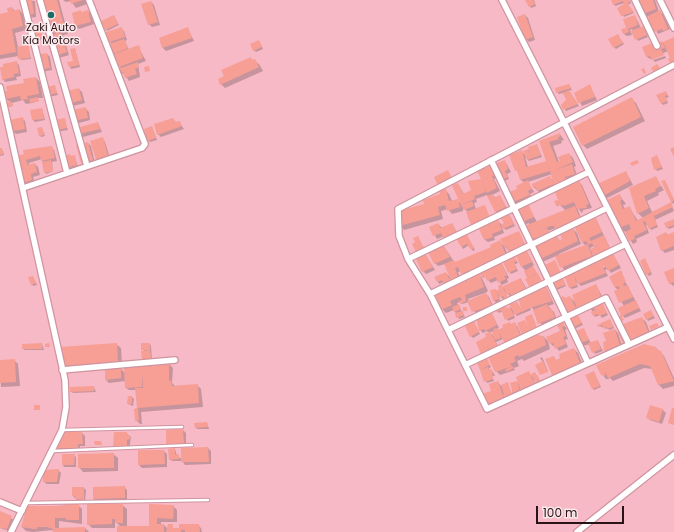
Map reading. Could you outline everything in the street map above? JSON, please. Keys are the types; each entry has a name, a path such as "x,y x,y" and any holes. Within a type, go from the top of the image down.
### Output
{"street":[{"path":"23,0 67,173"},
{"path":"40,0 87,166"},
{"path":"23,188 142,148 146,144 89,0"},
{"path":"502,0 674,339"},
{"path":"635,0 657,46"},
{"path":"660,0 674,28"},
{"path":"668,326 487,409 430,294 408,259 399,236 398,209 491,160 564,124 674,65"},
{"path":"0,87 62,370 66,407 62,430 11,532"},
{"path":"491,160 532,243 588,363"},
{"path":"408,259 589,172"},
{"path":"430,294 532,243 607,208"},
{"path":"448,330 626,244"},
{"path":"465,365 606,298 629,344"},
{"path":"62,370 175,360"},
{"path":"577,532 674,455"},
{"path":"0,502 22,511"}],"lane":[{"path":"62,430 182,427"},
{"path":"52,451 192,445"},
{"path":"26,503 208,500"}],"building":[{"path":"21,0 32,0 34,14 23,16"},
{"name":"Zaki Auto Kia Motors","path":"36,0 57,0 65,30 46,35"},
{"path":"70,0 83,0 71,4"},
{"path":"525,0 533,0 535,4 529,7"},
{"path":"611,0 630,0 630,2 627,3 634,12 621,16 617,8 624,4 623,1 613,5"},
{"path":"635,0 653,0 656,9 643,14 640,3 637,4"},
{"path":"151,1 158,22 148,25 141,4"},
{"path":"12,7 13,11 19,9 23,26 12,29 16,52 0,55 0,14 8,12 7,8"},
{"path":"81,10 81,12 88,10 91,22 75,26 72,13"},
{"path":"660,10 668,29 663,31 662,29 654,32 646,20 649,19 648,16"},
{"path":"525,14 533,37 525,40 517,17"},
{"path":"114,15 118,24 105,30 101,21"},
{"path":"635,15 638,25 628,29 629,32 623,34 621,29 626,28 623,19"},
{"path":"643,26 647,35 635,40 631,31"},
{"path":"122,27 125,37 109,42 106,32"},
{"path":"188,27 192,38 162,48 159,38"},
{"path":"41,30 42,38 34,39 30,31"},
{"path":"60,32 67,52 52,57 46,37"},
{"path":"618,34 623,43 613,48 608,39"},
{"path":"674,37 674,66 672,67 663,42"},
{"path":"124,39 128,48 113,54 109,44"},
{"path":"259,40 262,47 253,51 250,44"},
{"path":"662,41 665,48 661,49 664,55 651,60 650,56 646,57 642,47 652,43 653,47 657,45 656,43"},
{"path":"29,45 30,58 18,59 17,47"},
{"path":"139,45 143,58 119,67 114,54"},
{"path":"75,48 79,65 69,67 67,62 73,61 70,49"},
{"path":"47,53 50,68 37,70 35,55"},
{"path":"251,57 252,60 255,59 259,67 220,85 218,79 224,76 221,70"},
{"path":"17,61 19,73 14,74 14,77 2,80 0,67 3,67 3,64"},
{"path":"138,62 139,67 135,69 137,74 125,78 123,72 119,73 118,69"},
{"path":"657,64 663,72 656,76 651,68"},
{"path":"149,66 150,71 145,72 144,67"},
{"path":"644,68 646,73 644,74 641,69"},
{"path":"36,77 39,94 27,96 28,99 21,100 20,96 6,99 4,91 7,91 6,86 24,83 23,79"},
{"path":"569,84 571,88 556,93 555,88"},
{"path":"590,84 595,97 578,103 574,93"},
{"path":"55,85 57,93 46,96 43,88"},
{"path":"79,88 82,100 69,104 69,101 65,102 63,92"},
{"path":"569,90 578,104 563,110 561,105 566,100 563,93"},
{"path":"666,91 668,95 665,96 667,101 661,104 656,95"},
{"path":"38,97 39,101 30,103 29,99"},
{"path":"632,97 641,117 582,146 573,127"},
{"path":"11,101 13,106 6,107 5,103"},
{"path":"86,107 88,118 72,121 69,111"},
{"path":"42,108 44,119 32,120 30,110"},
{"path":"23,117 25,129 12,131 10,120"},
{"path":"65,118 67,128 52,131 50,121"},
{"path":"173,118 175,122 180,121 182,126 157,135 154,124"},
{"path":"98,122 100,129 75,135 73,129"},
{"path":"152,126 156,138 147,141 144,129"},
{"path":"42,127 44,135 39,136 37,128"},
{"path":"560,133 561,136 558,137 559,139 549,142 557,162 560,161 558,157 569,153 573,162 556,170 572,164 575,174 565,177 566,181 554,185 550,171 520,180 517,170 546,161 539,141"},
{"path":"103,137 108,156 96,159 90,141"},
{"path":"88,142 93,160 81,163 76,145"},
{"path":"537,144 541,155 527,160 523,151 528,149 531,155 528,147"},
{"path":"52,146 55,158 41,161 40,156 26,160 28,165 35,163 37,172 31,174 32,180 23,183 21,172 23,171 22,166 19,167 17,156 24,154 23,150"},
{"path":"674,147 674,157 670,149"},
{"path":"0,148 2,148 3,154 0,155"},
{"path":"522,150 526,167 515,171 509,155"},
{"path":"70,154 71,156 75,155 77,165 68,167 62,163 60,157"},
{"path":"657,155 662,167 654,170 651,158"},
{"path":"51,160 53,171 44,173 42,162"},
{"path":"505,160 508,169 505,171 508,177 500,181 497,175 503,171 492,176 497,188 487,193 483,185 486,192 474,196 475,199 461,205 452,185 458,183 463,194 471,190 468,181 481,179 477,171"},
{"path":"637,160 639,163 632,166 630,163"},
{"path":"448,170 451,177 437,184 434,177"},
{"path":"626,171 630,181 603,196 597,184"},
{"path":"550,176 554,184 537,191 536,187 533,188 532,184"},
{"path":"656,176 661,186 655,189 656,191 644,196 649,208 637,214 629,188"},
{"path":"528,180 532,189 528,191 530,195 511,203 507,193 517,189 516,186"},
{"path":"579,180 589,204 586,205 587,208 577,209 574,202 560,206 558,201 559,205 556,206 554,201 558,200 554,190"},
{"path":"665,180 674,200 671,203 673,207 654,216 657,225 649,229 645,221 643,222 647,230 634,236 635,239 629,241 625,232 631,229 629,224 619,228 607,200 620,194 622,200 620,201 623,209 630,206 636,221 671,202 661,181"},
{"path":"446,189 449,201 458,199 460,207 447,211 445,205 438,207 440,215 399,226 395,212 424,204 423,200 440,194 439,191"},
{"path":"492,194 494,198 500,195 506,207 495,212 487,196"},
{"path":"472,201 474,206 464,210 461,205"},
{"path":"528,203 534,217 520,223 515,208"},
{"path":"485,205 490,218 471,225 466,212"},
{"path":"575,206 580,218 555,229 554,226 550,226 542,230 547,228 549,232 544,236 527,240 522,227"},
{"path":"508,213 514,224 503,229 501,225 504,223 500,217"},
{"path":"596,218 602,232 589,238 591,241 604,235 610,249 594,257 590,249 600,245 594,247 592,243 588,245 592,256 560,268 555,256 588,244 586,241 582,243 574,226"},
{"path":"498,219 502,230 492,234 493,237 484,240 479,229 483,227 482,225"},
{"path":"674,219 674,225 666,228 664,223"},
{"path":"438,223 440,228 452,223 457,233 444,239 441,233 433,236 429,227"},
{"path":"573,228 578,241 536,261 530,247 557,236 559,241 562,239 560,234"},
{"path":"519,231 525,245 508,251 500,239"},
{"path":"666,232 667,235 674,232 674,246 661,251 656,237"},
{"path":"466,233 474,248 471,250 467,244 461,247 456,238"},
{"path":"418,236 424,248 416,252 412,244 415,242 413,238"},
{"path":"500,240 506,255 461,274 458,267 455,268 458,277 451,280 444,264 454,260 455,262 491,247 490,245"},
{"path":"443,244 450,257 434,264 428,252"},
{"path":"526,249 532,262 521,267 515,254"},
{"path":"612,251 619,265 608,271 605,266 602,267 598,259"},
{"path":"425,253 433,267 422,272 415,257"},
{"path":"515,257 517,261 514,262 517,269 508,273 503,262"},
{"path":"645,258 651,272 646,275 640,261"},
{"path":"555,260 561,273 547,279 541,267"},
{"path":"501,261 507,276 504,276 506,279 498,283 496,277 487,281 483,271 491,268 490,265"},
{"path":"599,261 606,273 578,284 574,275 577,285 569,288 564,275"},
{"path":"533,266 537,273 527,278 524,271"},
{"path":"674,268 674,282 669,284 664,272"},
{"path":"482,270 485,276 482,278 479,272"},
{"path":"621,270 626,282 623,284 624,286 628,285 633,297 619,303 614,291 620,288 618,286 615,288 609,277"},
{"path":"446,272 450,281 444,284 442,280 437,282 434,277"},
{"path":"479,273 484,287 465,295 466,301 460,304 459,301 462,300 460,297 450,301 452,305 441,310 435,294 454,284 467,281 466,278"},
{"path":"538,273 542,282 530,288 525,279"},
{"path":"33,276 36,283 31,285 28,277"},
{"path":"562,276 565,285 554,289 551,281"},
{"path":"521,278 526,290 511,296 510,293 507,295 503,286"},
{"path":"501,284 509,299 506,301 503,296 500,298 497,291 499,299 493,301 490,290 496,289 496,291 499,289 498,286"},
{"path":"596,284 602,299 577,308 572,295"},
{"path":"545,285 552,301 530,308 515,315 509,304 517,302 521,308 518,297"},
{"path":"486,293 492,305 472,312 467,301"},
{"path":"563,296 565,298 570,296 577,310 564,316 559,298"},
{"path":"636,300 639,308 622,316 624,320 618,322 616,318 621,315 618,308"},
{"path":"602,302 607,313 599,316 598,314 593,316 591,312 595,310 594,308 590,309 589,307"},
{"path":"459,304 461,309 454,312 452,307"},
{"path":"547,304 549,309 551,308 555,317 538,324 533,310"},
{"path":"505,305 506,308 510,307 514,316 505,320 501,310 496,312 495,309"},
{"path":"463,307 467,307 467,311 463,311"},
{"path":"651,310 654,316 646,320 643,314"},
{"path":"463,311 464,315 456,318 455,313"},
{"path":"491,311 497,325 485,331 484,329 479,331 476,318"},
{"path":"577,313 582,323 572,328 566,318"},
{"path":"532,314 537,328 522,335 517,323 525,320 528,327 525,317"},
{"path":"642,317 649,333 623,344 618,332 625,329 623,324"},
{"path":"473,319 479,332 470,337 464,324"},
{"path":"610,319 613,327 607,329 607,327 604,329 602,325 598,327 597,325"},
{"path":"562,320 565,326 562,327 566,336 563,337 566,344 555,349 553,343 550,344 546,337 560,331 556,323"},
{"path":"510,322 511,324 515,322 521,337 504,342 499,332 501,338 495,340 492,333 494,332 493,329 497,328 498,330 503,328 502,325"},
{"path":"657,323 659,326 651,330 649,326"},
{"path":"584,328 589,340 575,345 571,333"},
{"path":"615,329 620,346 604,351 603,342 606,341 603,333"},
{"path":"490,331 498,347 490,351 487,345 489,351 481,355 476,342 484,338 486,336 485,334"},
{"path":"536,335 540,335 541,337 544,336 546,345 519,357 518,355 514,357 516,361 510,364 514,368 506,372 505,370 510,367 495,372 488,357"},
{"path":"598,340 601,349 592,353 588,343"},
{"path":"42,343 42,349 22,349 22,344"},
{"path":"49,343 50,347 45,347 45,344"},
{"path":"117,343 118,362 62,366 60,347"},
{"path":"141,343 150,343 150,350 141,350"},
{"path":"644,344 656,347 657,350 661,351 674,381 658,385 650,366 640,364 608,378 605,372 605,376 601,375 596,365"},
{"path":"574,348 580,363 552,375 545,359 554,356 556,360 560,358 559,354"},
{"path":"150,350 151,359 142,360 141,351"},
{"path":"487,358 490,365 480,370 477,363"},
{"path":"15,359 16,382 0,383 0,360"},
{"path":"543,361 548,372 540,375 535,365"},
{"path":"169,363 169,381 171,380 172,386 198,384 199,403 138,408 139,420 135,421 134,409 137,408 135,388 143,388 142,372 142,387 125,388 124,365"},
{"path":"488,367 489,370 492,369 493,379 484,382 480,370"},
{"path":"105,368 121,368 121,378 105,380"},
{"path":"529,371 535,385 521,391 516,377"},
{"path":"594,371 600,386 592,389 585,375"},
{"path":"535,372 540,381 536,383 531,374"},
{"path":"498,381 504,399 485,405 482,394 491,391 489,384"},
{"path":"517,381 520,391 513,394 510,383"},
{"path":"508,382 512,395 505,398 501,385"},
{"path":"94,386 94,391 70,392 70,387"},
{"path":"128,396 132,396 132,404 127,404"},
{"path":"34,405 40,405 40,410 34,410"},
{"path":"650,405 663,409 659,422 646,418"},
{"path":"672,408 674,408 674,425 668,423"},
{"path":"207,422 208,427 195,428 194,423"},
{"path":"183,429 184,444 166,445 166,430"},
{"path":"65,432 82,432 83,444 78,444 78,449 57,448 61,435 64,435"},
{"path":"114,432 127,432 127,435 130,435 130,439 127,440 127,447 113,447"},
{"path":"94,441 101,441 102,445 95,445"},
{"path":"208,447 209,462 181,462 181,448"},
{"path":"175,448 175,455 179,454 179,459 169,460 168,449"},
{"path":"138,450 164,450 165,464 138,465"},
{"path":"114,453 114,468 78,468 78,454"},
{"path":"62,454 75,454 74,465 62,465"},
{"path":"59,469 57,482 43,482 43,470"},
{"path":"125,486 125,498 93,499 93,487"},
{"path":"72,487 84,487 84,500 75,499 75,496 72,496"},
{"path":"65,504 79,504 79,520 55,518 55,528 85,527 85,532 53,532 53,529 47,527 37,527 37,529 34,529 21,527 27,506 65,506"},
{"path":"87,504 123,504 123,523 115,523 115,519 112,519 112,524 87,525"},
{"path":"149,504 174,505 173,519 157,518 157,524 164,524 164,532 117,532 117,526 149,526"},
{"path":"0,511 12,516 7,529 0,528"},
{"path":"168,524 173,524 173,528 179,528 179,524 199,524 200,532 185,532 185,530 181,530 181,532 166,532"}],"place":[{"name":"Zaki Auto Kia Motors","path":"51,15"}]}
